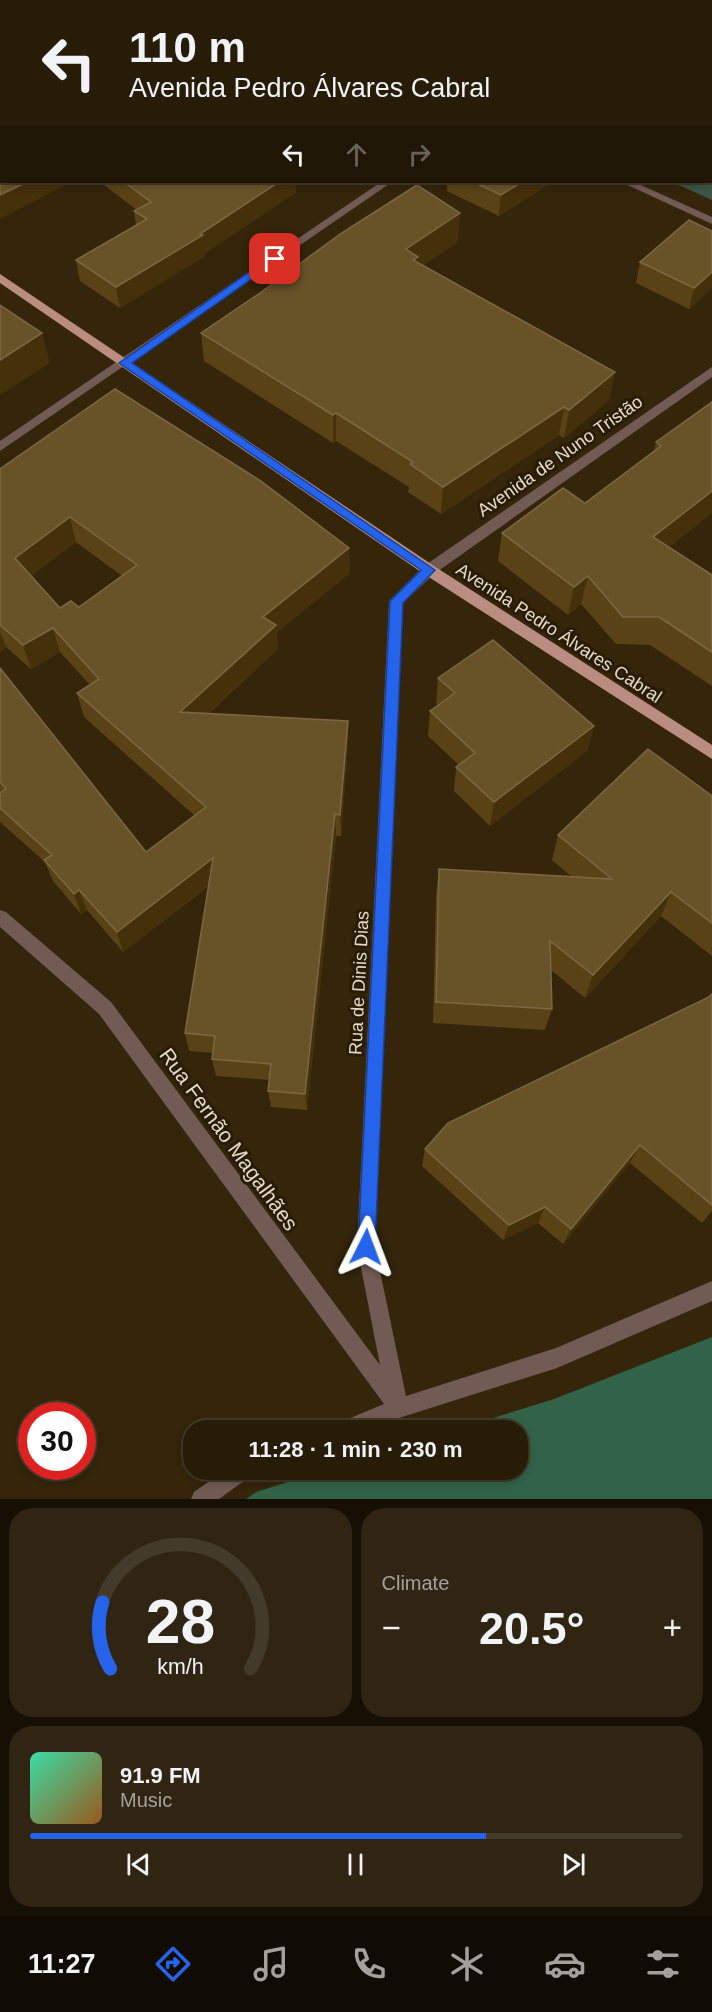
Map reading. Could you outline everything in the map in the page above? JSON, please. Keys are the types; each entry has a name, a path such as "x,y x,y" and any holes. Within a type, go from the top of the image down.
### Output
{"main road":[{"name":"Avenida Pedro Álvares Cabral","path":"0,278 429,570 712,753"}],"street":[{"path":"0,447 386,183"},
{"path":"628,183 712,221"},
{"name":"Avenida de Nuno Tristão","path":"429,570 712,371"},
{"name":"Rua de Dinis Dias","path":"399,1408 366,1247 396,601 429,570"},
{"name":"Rua Fernão Magalhães","path":"0,917 105,1008 399,1408"},
{"path":"370,1420 399,1408 557,1358 712,1291"},
{"path":"201,1499 228,1480"}],"green space":[{"path":"674,183 712,183 712,200"},
{"path":"712,1337 712,1499 246,1499 256,1492 294,1480 528,1480 528,1420 486,1420 554,1399"}],"building":[{"path":"0,183 25,183 0,195"},
{"path":"125,183 277,183 200,234 203,235 116,287 76,260 147,219 134,211 151,202"},
{"path":"475,183 520,183 501,195"},
{"path":"417,185 460,213 406,249 418,257 413,260 615,372 569,410 564,407 443,487 410,464 413,462 336,413 333,415 201,333 340,234"},
{"path":"689,220 712,231 712,272 694,288 640,262"},
{"path":"0,305 42,333 0,360"},
{"path":"115,389 261,481 349,548 263,617 276,625 180,712 348,721 340,815 335,814 305,1094 268,1091 271,1064 212,1059 215,1036 185,1033 213,858 117,932 79,890 74,894 44,860 52,855 0,808 0,793 6,789 0,782 0,668 146,852 206,807 77,693 99,679 53,628 23,645 0,625 0,469","holes":["70,517 137,565 79,607 71,601 60,608 15,558"]},
{"path":"712,402 712,491 653,537 712,575 712,652 659,617 623,617 588,576 574,587 502,533 563,488 585,503 661,446 656,442"},
{"path":"493,640 594,726 494,802 456,767 475,753 430,711 455,693 438,678"},
{"path":"648,749 712,796 712,923 671,892 593,975 550,941 552,1009 436,1002 439,869 612,879 558,835"},
{"path":"712,994 712,1205 640,1145 571,1229 545,1207 509,1225 425,1149 448,1123"}],"route":[{"path":"275,259 124,363 429,570 396,601 366,1247"}]}
